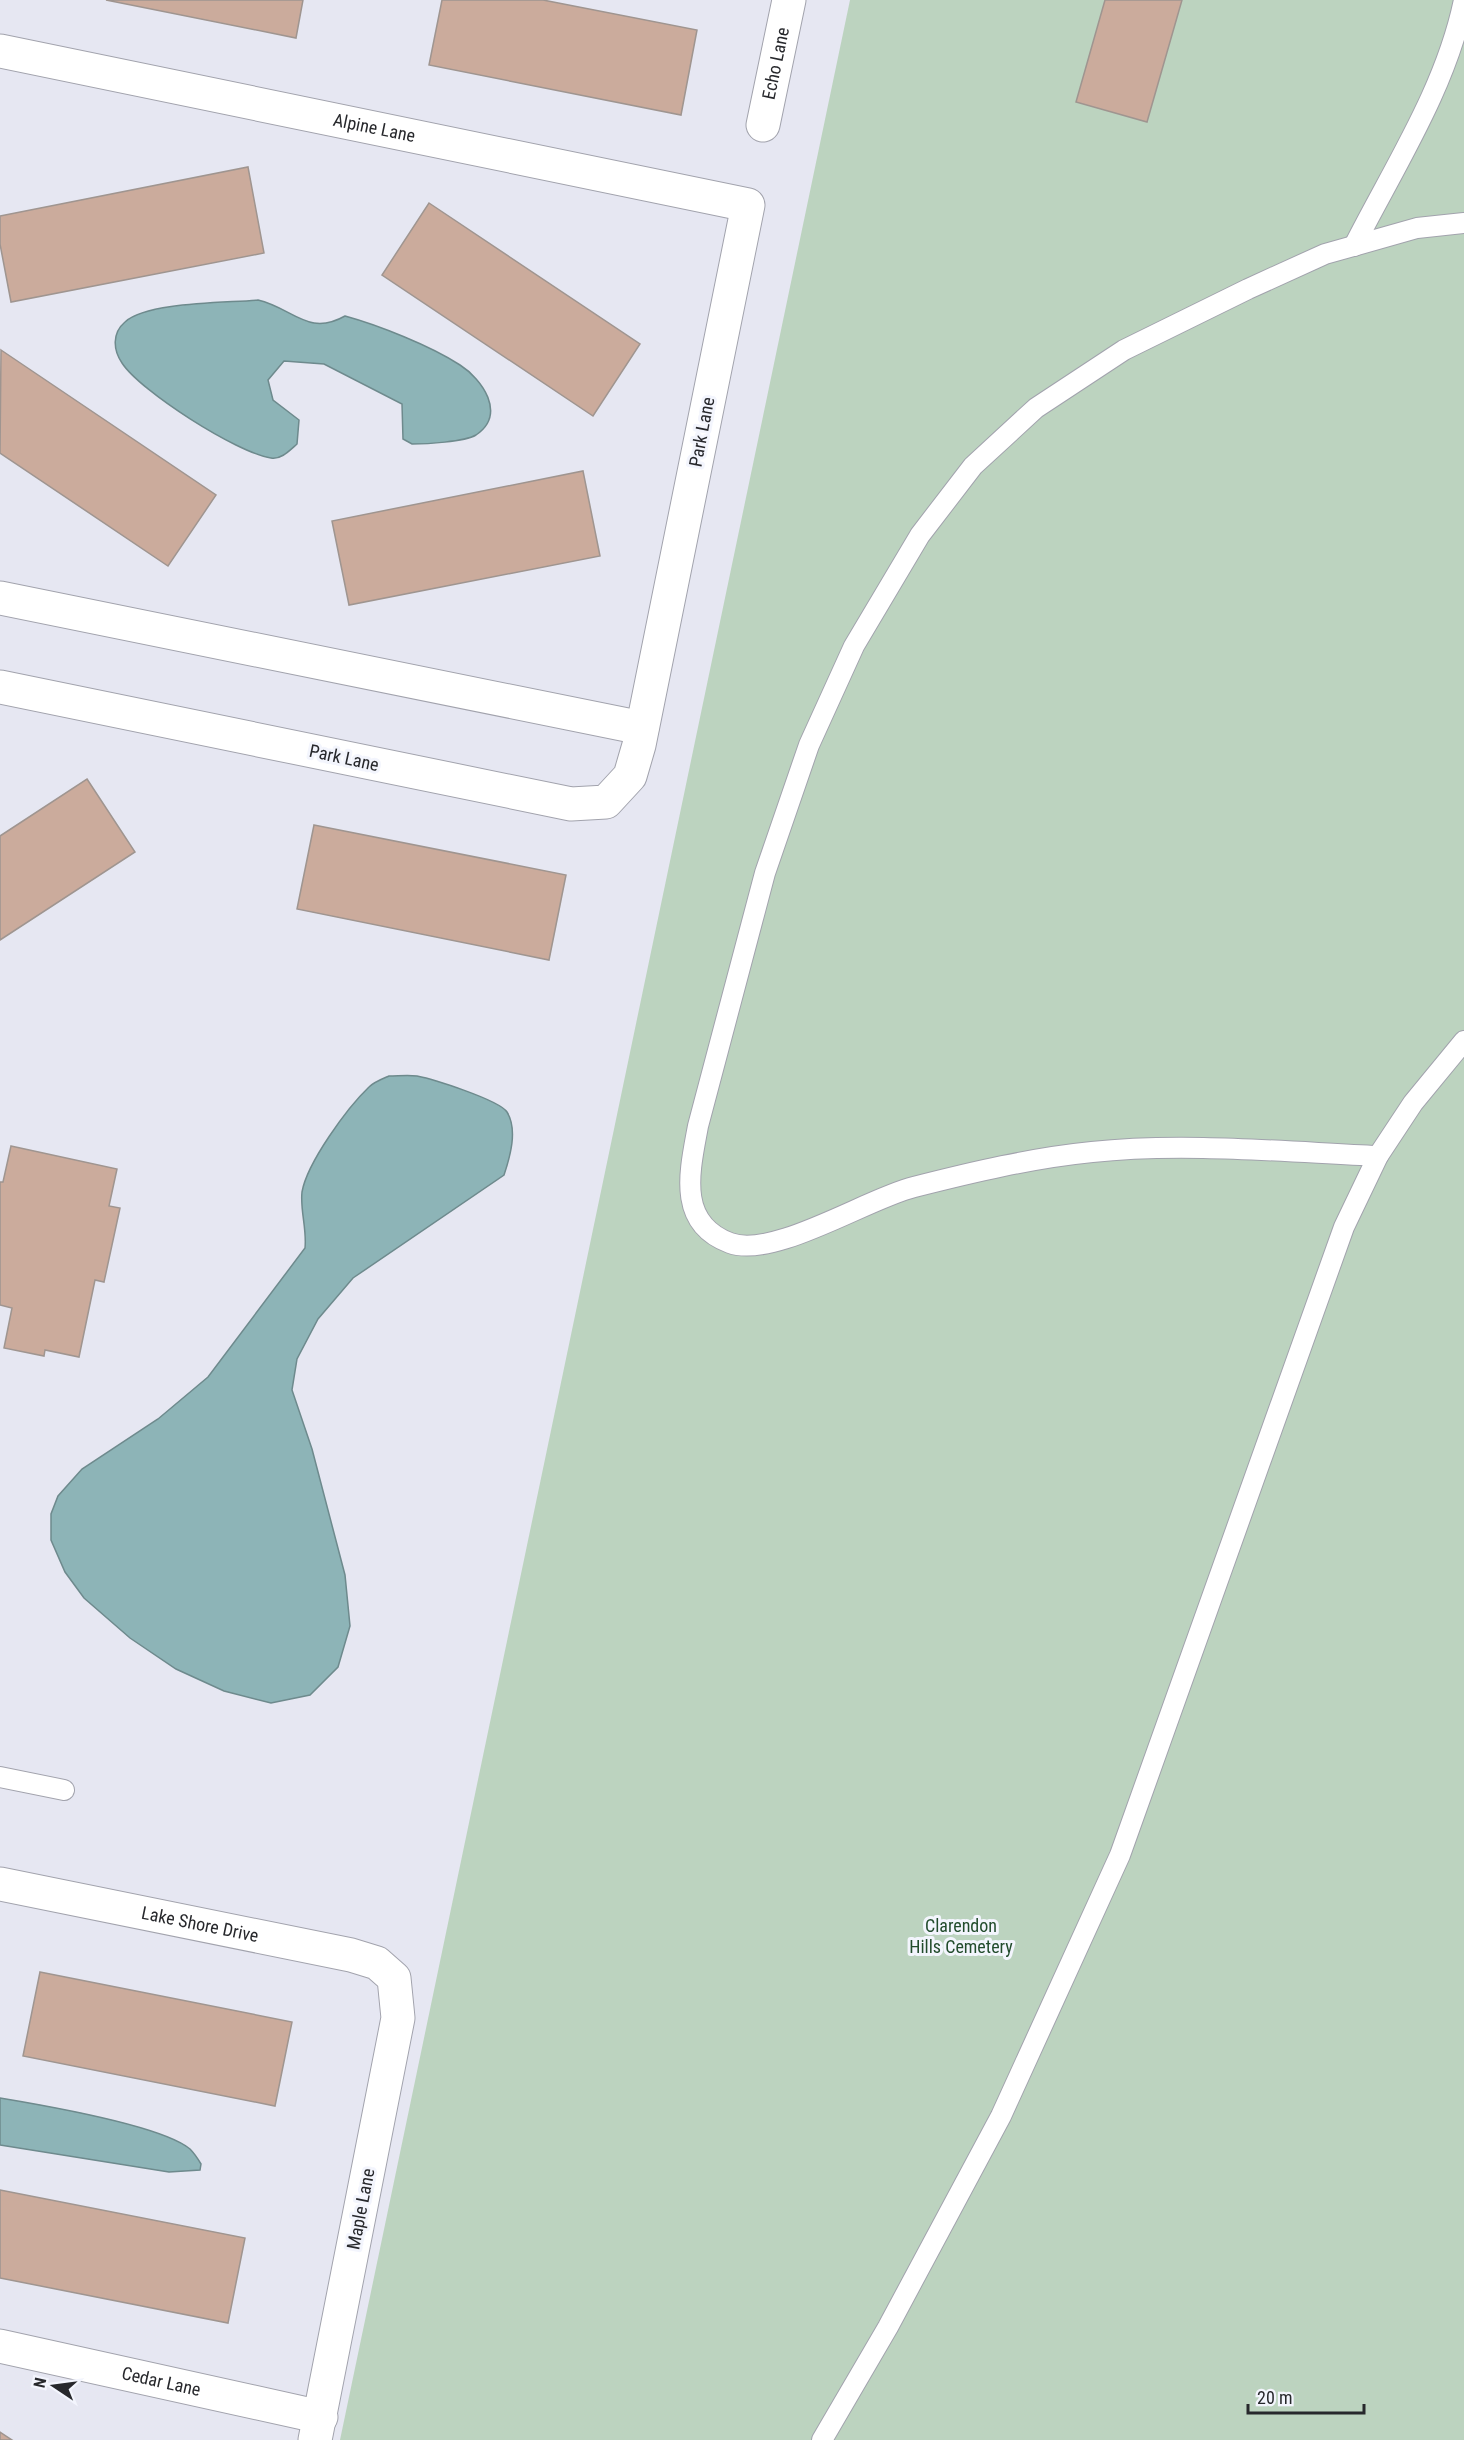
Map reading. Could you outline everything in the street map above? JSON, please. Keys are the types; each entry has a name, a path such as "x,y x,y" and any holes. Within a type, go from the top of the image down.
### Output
{"street":[{"name":"Echo Lane","path":"762,125 789,0"},
{"name":"Alpine Lane","path":"0,51 748,205"},
{"name":"Park Lane","path":"0,687 571,804 606,802 630,776 642,728 748,205"},
{"path":"0,598 642,728"},
{"name":"Lake Shore Drive","path":"0,1884 351,1955 377,1963 394,1978"},
{"name":"Maple Lane","path":"318,2429 398,2018 394,1978"},
{"name":"Cedar Lane","path":"0,2346 318,2429"}],"lane":[{"path":"1354,246 1440,77 1456,35 1464,0"},
{"path":"1378,1156 1175,1149 1093,1152 994,1168 910,1188 782,1239 756,1245 731,1244 705,1228 690,1202 690,1166 698,1126 768,863 809,745 854,646 920,535 973,466 1036,408 1124,350 1257,284 1325,254 1417,228 1464,223"},
{"path":"822,2440 888,2327 1001,2116 1120,1855 1340,1238 1378,1156 1413,1103 1464,1041"},
{"path":"0,1777 64,1790"}],"green space":[{"name":"Clarendon Hills Cemetery","path":"850,0 1464,0 1464,2440 340,2440"}],"shaded area":[{"path":"258,300 310,322 332,322 345,316 388,330 448,358 468,371 488,397 490,417 485,427 476,435 463,439 412,444 403,439 402,404 324,364 284,361 268,380 273,400 299,420 297,444 282,456 271,458 236,445 168,404 132,375 117,353 115,342 118,331 125,322 136,315 168,307"},
{"path":"389,1076 425,1078 465,1091 501,1107 507,1112 512,1127 510,1152 504,1175 353,1278 318,1319 297,1359 292,1390 312,1449 345,1575 350,1626 338,1667 310,1695 271,1703 224,1691 176,1669 130,1638 84,1598 65,1572 51,1540 51,1514 58,1496 82,1469 158,1419 208,1377 305,1248 302,1192 311,1166 339,1122 360,1096 373,1084"},
{"path":"0,2098 100,2117 154,2132 190,2149 201,2164 200,2170 169,2172 0,2145"}],"building":[{"path":"106,0 303,0 296,38"},
{"path":"442,0 543,0 697,30 681,115 429,65"},
{"path":"1105,0 1182,0 1147,122 1076,102"},
{"path":"248,167 264,253 11,302 0,244 0,216"},
{"path":"429,203 640,344 593,416 382,275"},
{"path":"1,350 216,495 168,566 0,453"},
{"path":"583,471 600,556 349,605 332,521"},
{"path":"87,779 135,852 0,940 0,836"},
{"path":"314,825 566,875 549,960 297,909"},
{"path":"11,1146 117,1169 109,1206 120,1208 104,1282 95,1280 79,1357 45,1350 44,1356 4,1348 12,1308 0,1305 0,1182 3,1182"},
{"path":"40,1972 292,2022 275,2106 23,2056"},
{"path":"0,2190 245,2238 228,2323 0,2278"},
{"path":"0,2432 12,2440 0,2440"}]}
